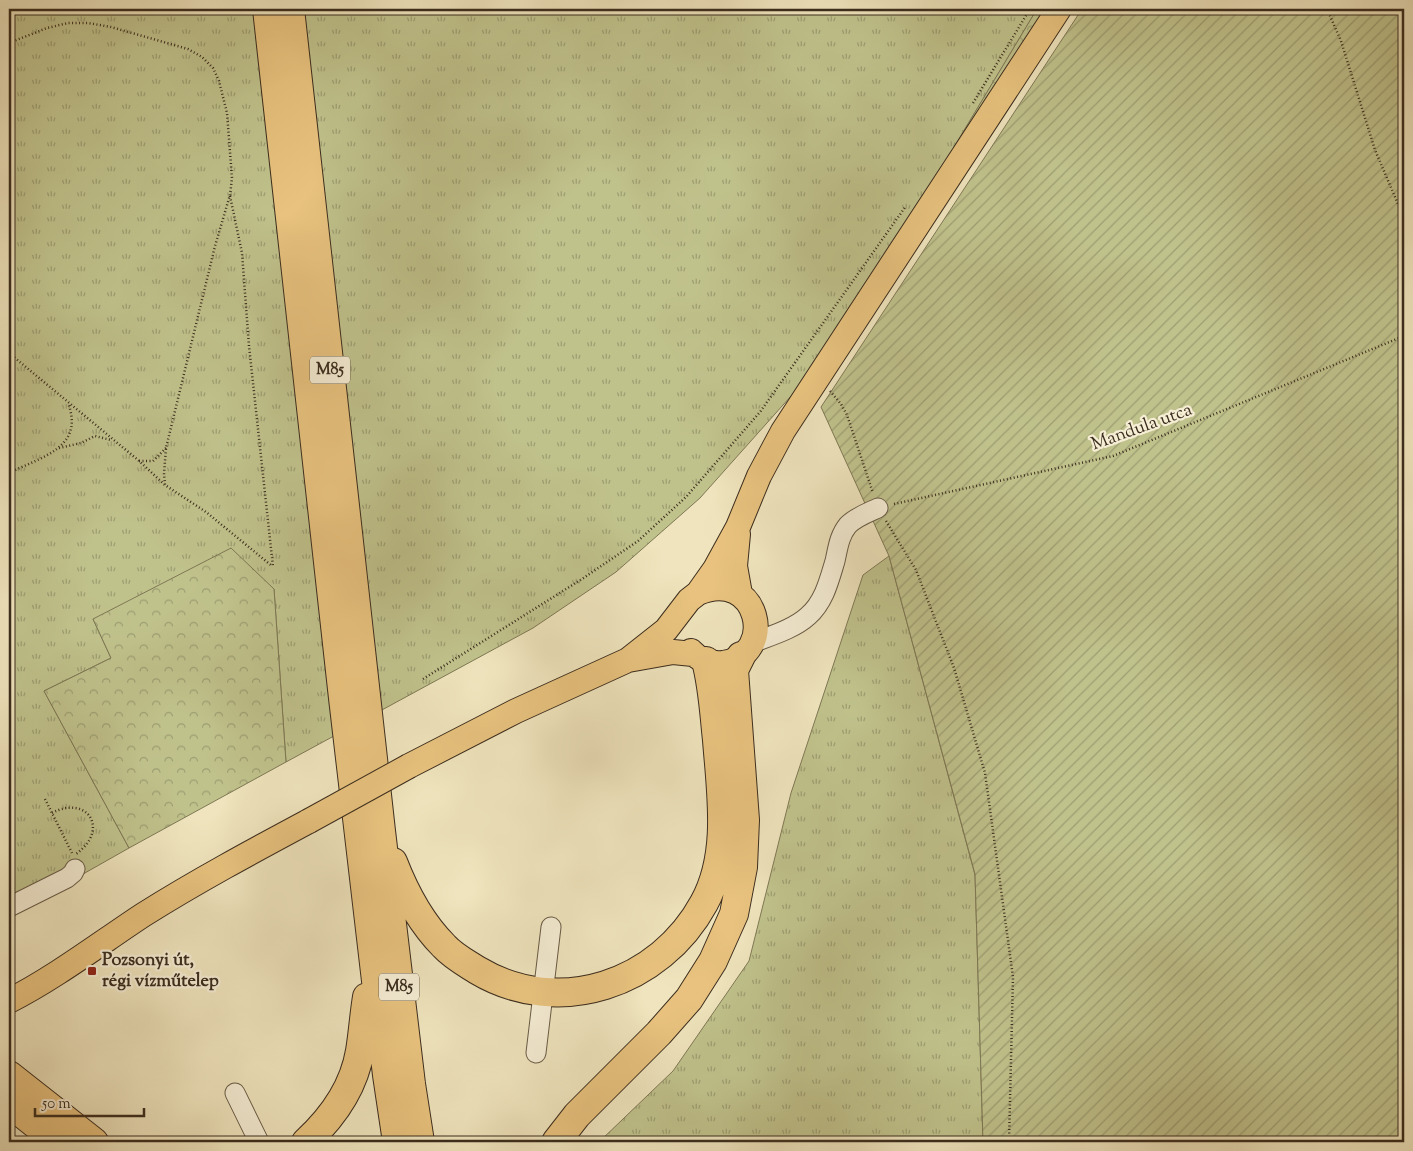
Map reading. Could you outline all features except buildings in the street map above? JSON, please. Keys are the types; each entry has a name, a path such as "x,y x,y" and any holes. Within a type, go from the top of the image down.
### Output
{"highway":[{"name":"M85","path":"267,9 372,951 397,1142"},
{"name":"M85","path":"290,9 381,831 411,1084 420,1142"},
{"path":"556,1142 577,1115 658,1033 689,998 714,961 734,914 743,868 745,820 734,670 750,640"},
{"path":"381,831 405,892 422,921 444,947 488,977 514,986 545,992 593,989 624,980 656,961 684,935 705,902 717,869 722,838 722,802 712,688 700,658"},
{"path":"306,1142 322,1127 339,1104 352,1078 360,1053 372,951"},
{"path":"9,1075 94,1142"},
{"path":"9,1103 58,1142"}],"main road":[{"path":"9,1001 31,990 144,914 212,874 410,766 516,711 628,660 666,630 691,602 715,569 738,527 759,476 783,431 1059,9"},
{"path":"738,527 735,566 740,594"},
{"path":"628,660 672,652 700,658 724,663 750,640 751,606 740,594 730,589 708,588 691,602 680,622 681,634 686,645 700,658"},
{"path":"9,1015 31,990"}],"lane":[{"path":"750,640 763,623 793,626 811,613 826,590 840,537 848,525 856,518 878,508"},
{"path":"9,907 67,878 73,873 74,862"},
{"path":"536,1053 545,992 551,927"},
{"path":"235,1093 259,1142"}],"path":[{"path":"973,103 1030,9"},
{"path":"1327,9 1341,41 1375,150 1404,218"},
{"path":"9,44 47,28 68,23 88,23 111,27 188,49 202,57 213,68 219,81 227,113 232,178 230,195 215,246 166,448 165,485"},
{"path":"9,354 138,460 165,485 206,512 273,567 248,346 242,253 230,195"},
{"path":"423,679 582,579 638,541 686,497 760,412 908,202"},
{"name":"Mandula utca","path":"878,508 1112,456 1404,336"},
{"path":"816,381 841,404 847,415 878,508 916,570 954,668 985,773 1013,977 1009,1142"},
{"path":"58,449 69,438 71,433 72,416 67,401"},
{"path":"9,473 58,449 81,443 95,436 115,441"},
{"path":"138,460 153,461 166,448"},
{"path":"45,800 74,862"},
{"path":"52,813 61,809 76,807 85,811 93,820 94,830 90,840 74,862"}],"green space":[{"path":"9,9 1037,9 916,211 808,377 700,498 616,572 533,628 286,762 274,589 93,619 111,658 44,691 129,848 9,916"},
{"path":"1037,9 1051,9 967,140 954,147"},
{"path":"1082,9 1404,9 1404,1142 983,1142 975,874 889,556 821,407"},
{"path":"231,548 274,589 286,762 129,848 44,691 111,658 93,619"},
{"path":"889,556 975,875 983,1142 599,1142 673,1071 749,961 791,793 863,575"}],"place":[{"name":"Pozsonyi út, régi vízműtelep","path":"92,971"}]}
